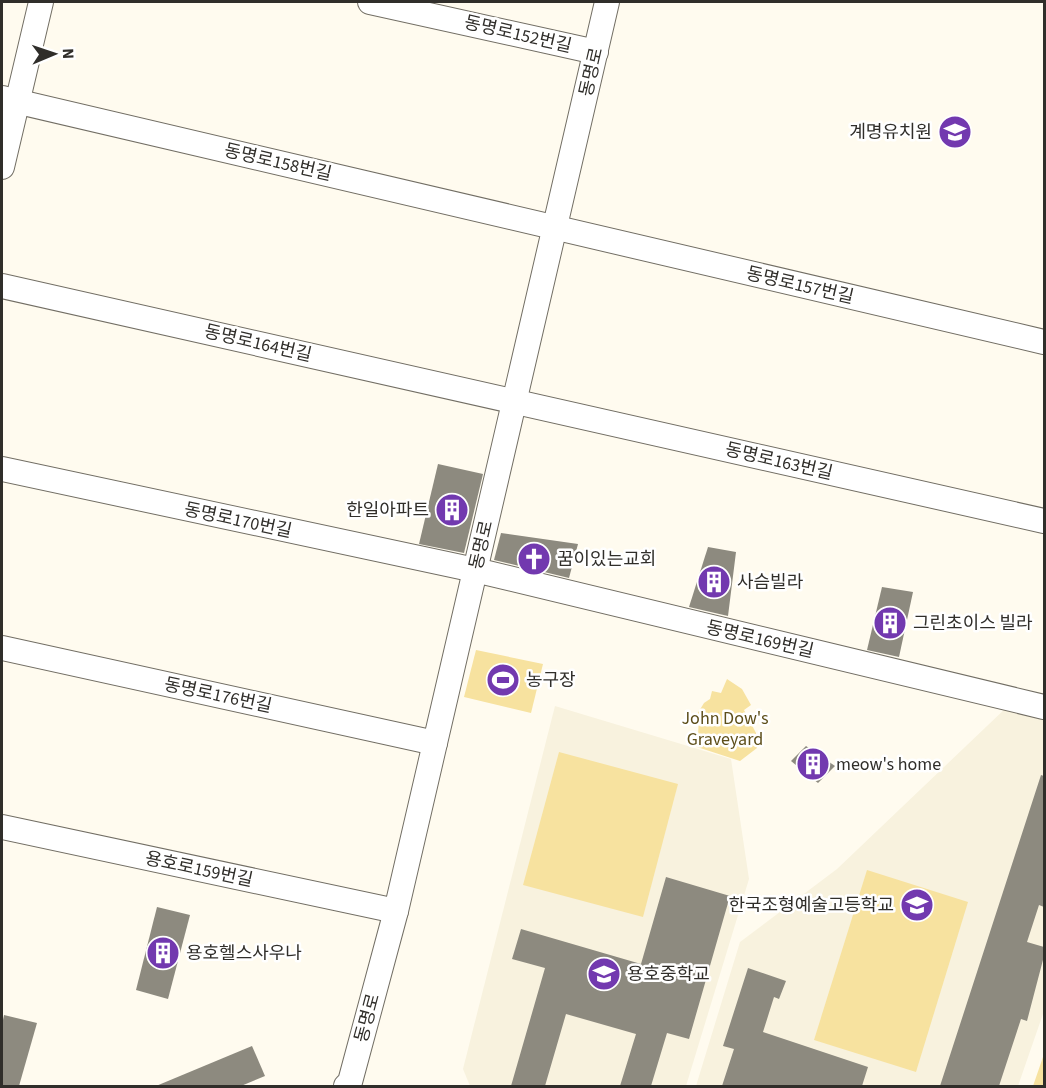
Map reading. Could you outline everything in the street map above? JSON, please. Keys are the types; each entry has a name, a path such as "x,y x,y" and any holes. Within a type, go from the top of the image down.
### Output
{"street":[{"path":"2,167 9,99 41,2"},
{"name":"동명로152번길","path":"370,2 596,52"},
{"name":"동명로","path":"346,1086 350,1082 396,911 608,2"},
{"name":"동명로158번길","path":"9,99 555,227"},
{"name":"동명로157번길","path":"555,227 1044,342"},
{"name":"동명로164번길","path":"2,286 514,401"},
{"name":"동명로163번길","path":"514,401 1044,520"},
{"name":"동명로170번길","path":"2,469 475,570"},
{"name":"동명로169번길","path":"475,570 1044,707"},
{"name":"동명로176번길","path":"2,648 435,743"},
{"name":"용호로159번길","path":"2,827 396,911"}],"shaded area":[{"name":"용호중학교","path":"555,706 731,759 749,879 686,1086 470,1086 463,1069"},
{"name":"한국조형예술고등학교","path":"1008,706 1044,717 1044,1011 1018,1086 696,1086 740,942 837,869"}],"green space":[{"name":"농구장","path":"476,650 543,664 531,713 464,697"},
{"name":"John Dow's Graveyard","path":"727,679 742,689 751,705 744,710 756,733 757,748 740,761 691,745 698,735 699,718 696,716 704,703 710,699 712,691 721,693"},
{"path":"559,752 678,784 643,917 523,885"},
{"path":"867,870 968,902 916,1072 814,1040"},
{"path":"1044,1054 1044,1086 1033,1086"}],"building":[{"name":"한일아파트","path":"438,464 483,474 464,553 419,544"},
{"name":"꿈이있는교회","path":"501,533 578,544 569,578 494,560"},
{"name":"사슴빌라","path":"708,547 736,552 728,616 689,607"},
{"name":"그린초이스 빌라","path":"882,587 913,592 899,657 867,650"},
{"name":"meow's home","path":"806,746 835,766 818,783 791,761"},
{"path":"1041,775 1044,776 1044,907 1039,905 1027,942 1044,947 1044,956 1027,1021 1021,1019 999,1086 940,1086"},
{"path":"666,877 730,896 689,1039 667,1033 651,1086 620,1086 636,1034 566,1014 545,1086 511,1086 545,968 512,959 521,929 641,964"},
{"name":"용호헬스사우나","path":"157,907 190,915 168,999 136,990"},
{"path":"748,968 786,981 779,999 774,997 763,1032 868,1067 862,1086 722,1086 734,1049 723,1046"},
{"path":"4,1015 37,1023 19,1086 2,1086"},
{"path":"252,1046 265,1076 241,1086 156,1086"}],"place":[{"name":"계명유치원","path":"955,132"},
{"name":"한일아파트","path":"452,510"},
{"name":"꿈이있는교회","path":"534,559"},
{"name":"사슴빌라","path":"714,582"},
{"name":"그린초이스 빌라","path":"890,623"},
{"name":"농구장","path":"503,680"},
{"name":"meow's home","path":"813,764"},
{"name":"한국조형예술고등학교","path":"917,905"},
{"name":"용호헬스사우나","path":"163,953"},
{"name":"용호중학교","path":"604,974"}]}
